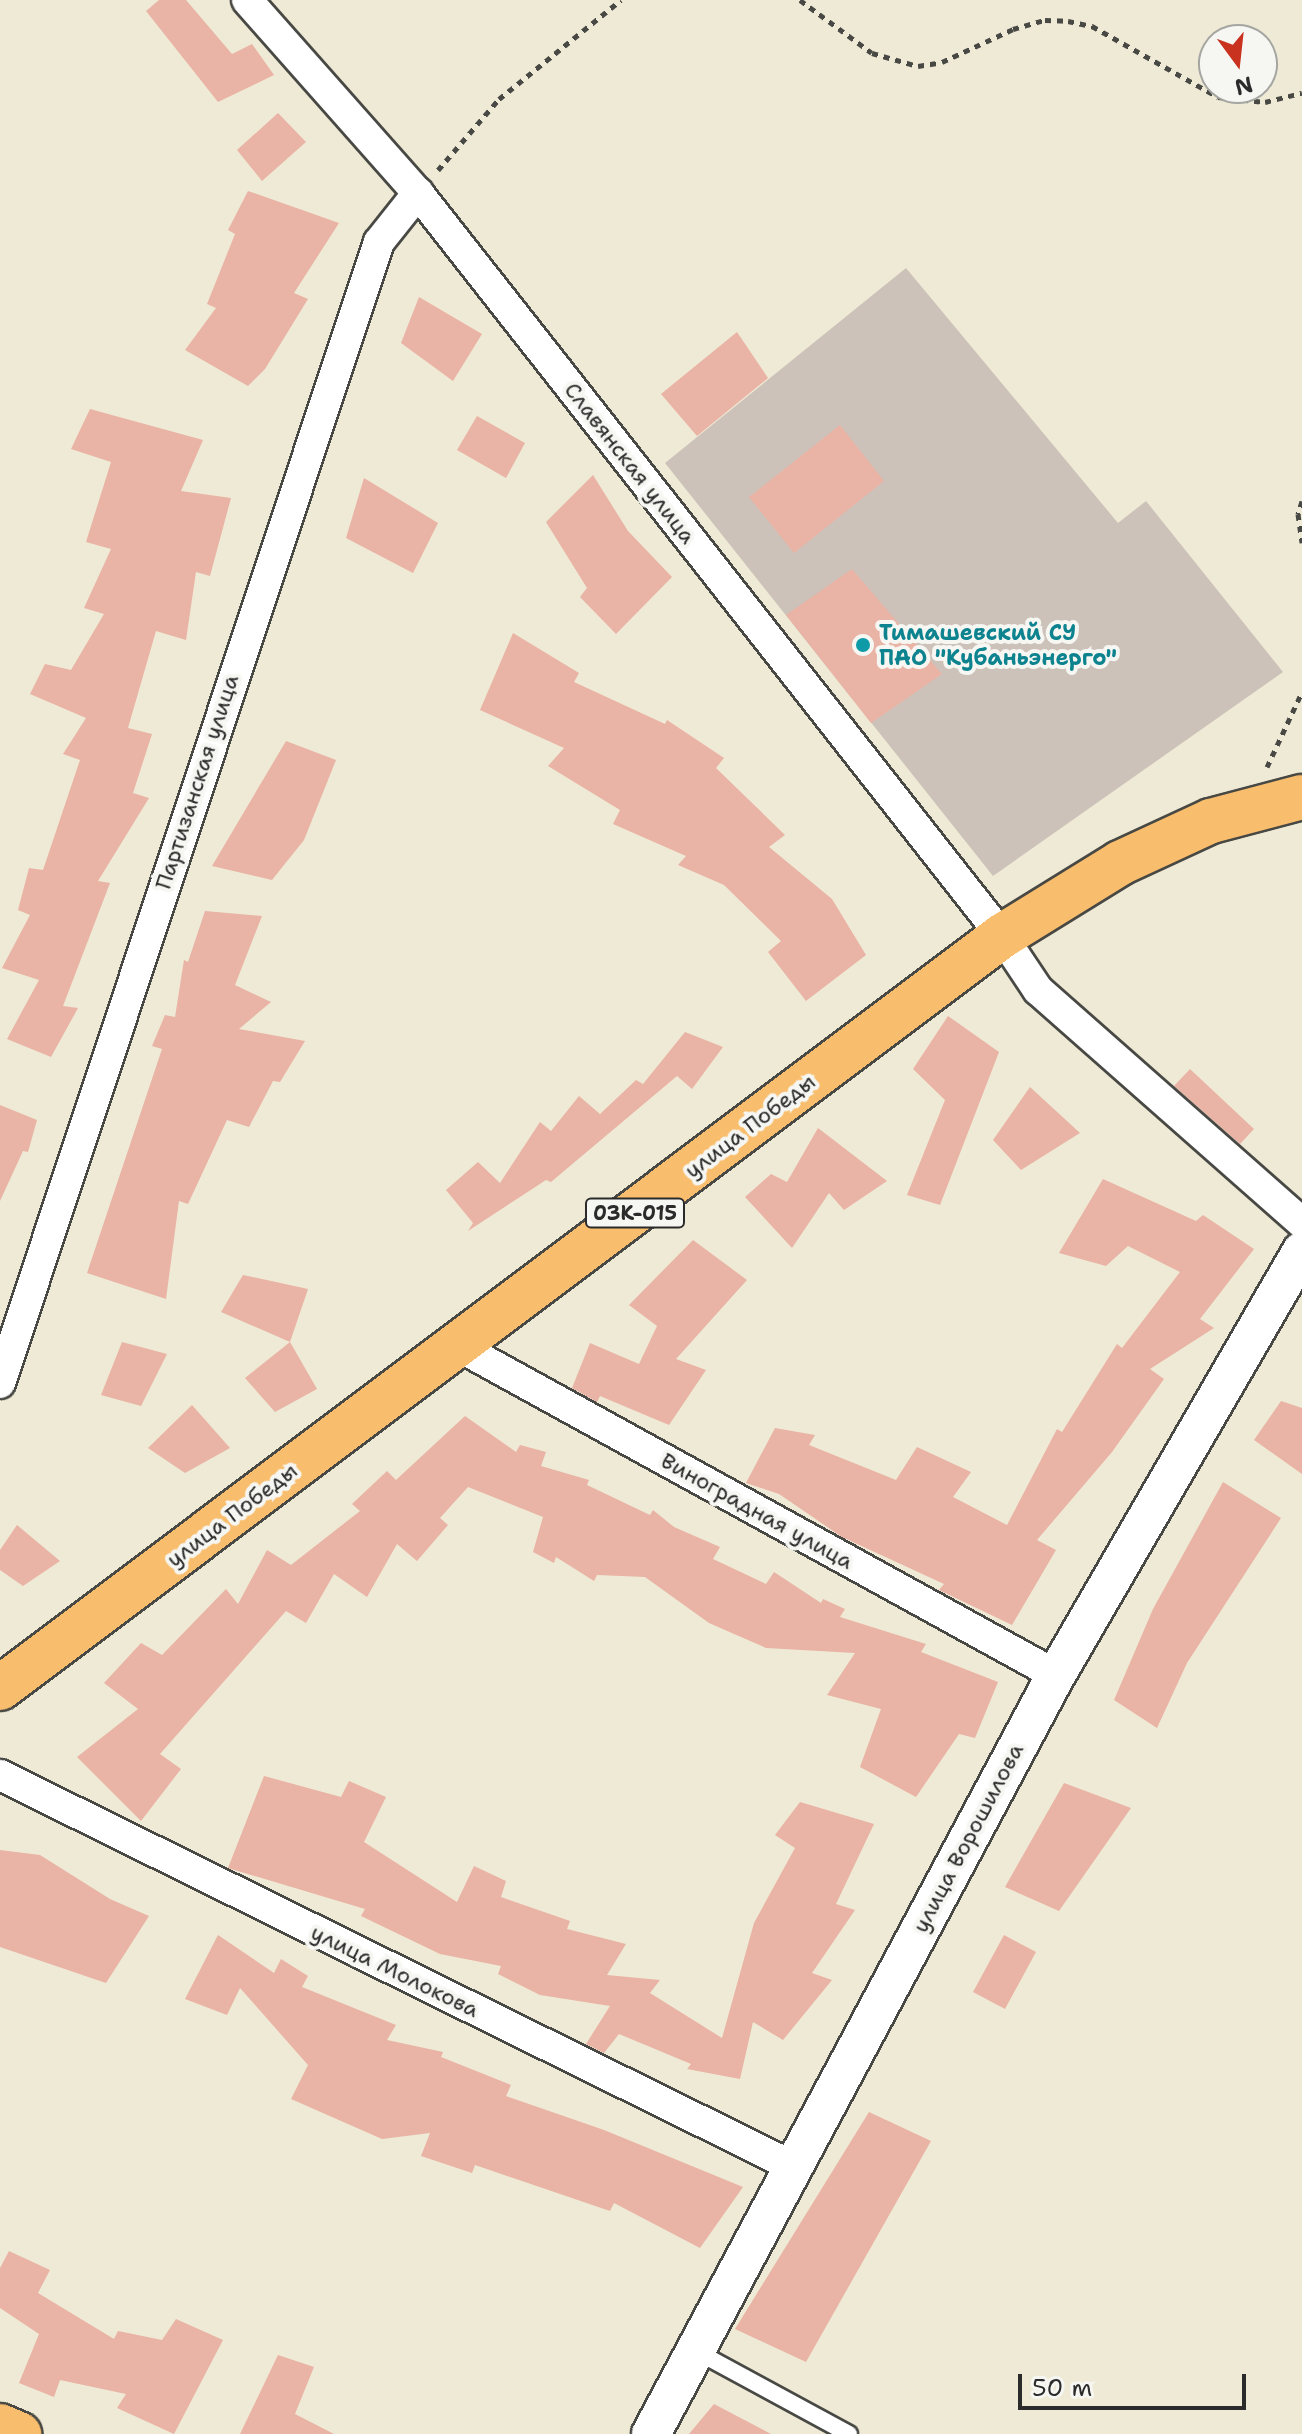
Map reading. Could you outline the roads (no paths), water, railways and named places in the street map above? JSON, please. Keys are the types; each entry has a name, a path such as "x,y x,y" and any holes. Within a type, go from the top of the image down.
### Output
{"main road":[{"name":"улица Победы","path":"0,1688 1002,936 1120,863 1248,810 1302,797"},
{"path":"0,2426 19,2434"}],"street":[{"name":"Славянская улица","path":"247,0 418,193 1002,936 1038,990 1302,1223"},
{"name":"Партизанская улица","path":"0,1383 379,242 418,193"},
{"name":"улица Ворошилова","path":"651,2434 790,2165 1056,1675 1302,1251"},
{"name":"Виноградная улица","path":"458,1346 1056,1675"},
{"name":"улица Молокова","path":"0,1775 790,2165"}],"lane":[{"path":"694,2350 849,2434"}],"place":[{"name":"Тимашевский СУ ПАО \"Кубаньэнерго\"","path":"863,645"}]}
